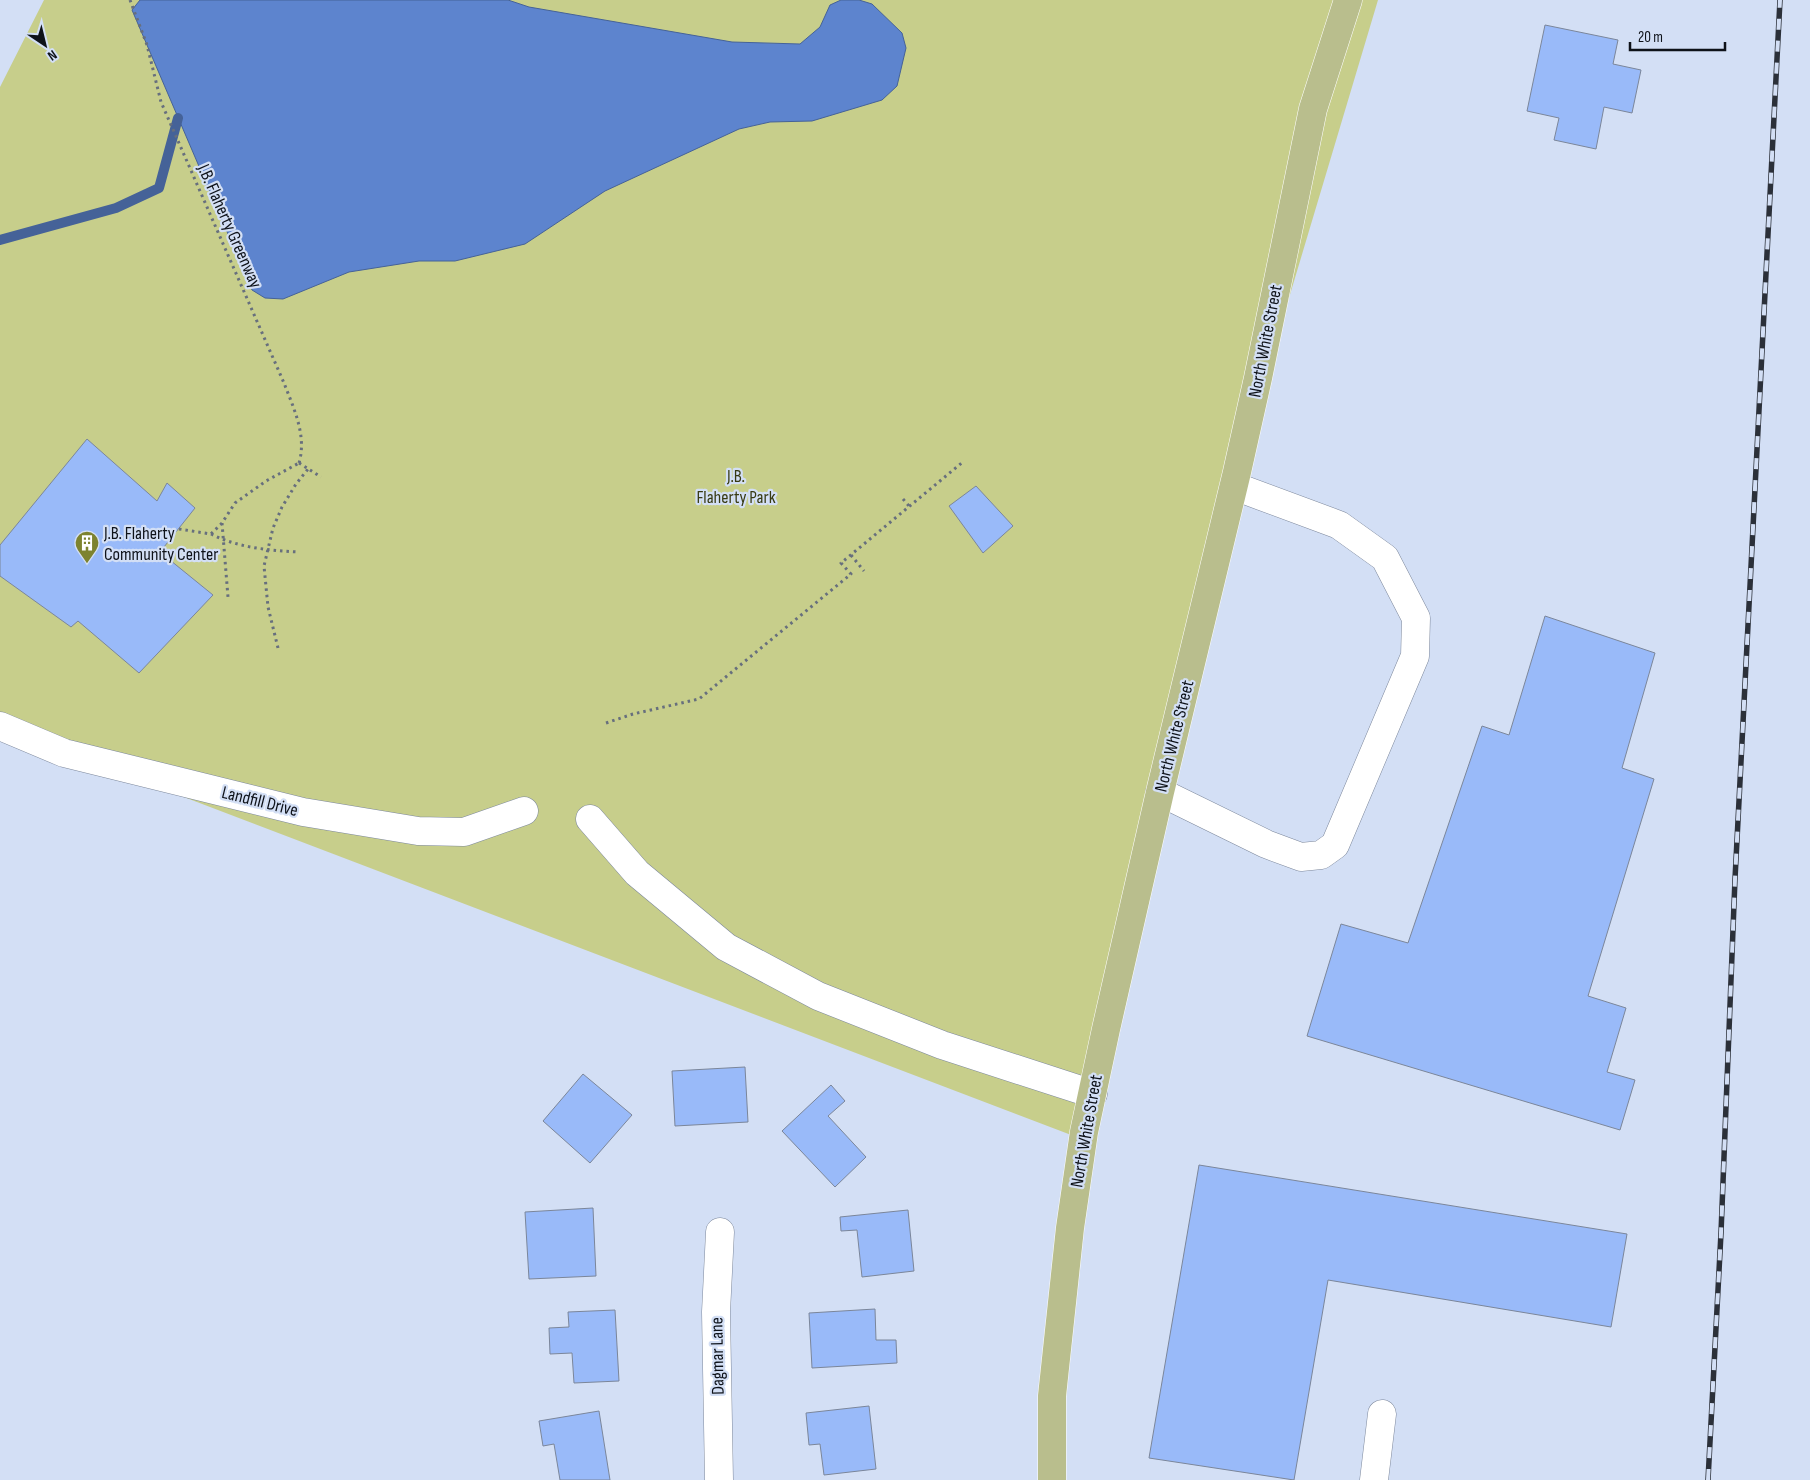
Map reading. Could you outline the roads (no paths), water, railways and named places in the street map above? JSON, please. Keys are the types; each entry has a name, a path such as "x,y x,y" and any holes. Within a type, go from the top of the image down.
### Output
{"main road":[{"name":"North White Street","path":"1052,1480 1053,1386 1070,1228 1084,1132 1160,792 1234,486 1313,109 1348,0"}],"street":[{"path":"1160,792 1275,847 1301,857 1321,855 1335,845 1415,656 1416,618 1385,558 1339,526 1234,486"},
{"name":"Landfill Drive","path":"0,726 64,753 303,812 418,831 464,832 524,811"},
{"path":"590,819 637,873 726,947 818,996 942,1044 1092,1094"},
{"name":"Dagmar Lane","path":"719,1480 716,1312 720,1232"},
{"path":"1374,1480 1382,1414"}],"water":[{"path":"140,0 508,0 529,7 732,42 800,44 820,27 830,5 841,0 859,0 872,4 902,33 906,48 897,86 882,100 812,121 770,122 739,129 605,191 525,244 455,261 419,261 349,272 283,299 265,298 252,290 132,10"}],"waterway":[{"path":"0,240 116,208 159,188 178,118"}],"railway":[{"path":"1708,1480 1721,1233 1735,879 1780,0"}],"place":[{"name":"J.B. Flaherty Community Center","path":"87,564"}],"park label":[{"name":"J.B. Flaherty Park","path":"736,486"}]}
